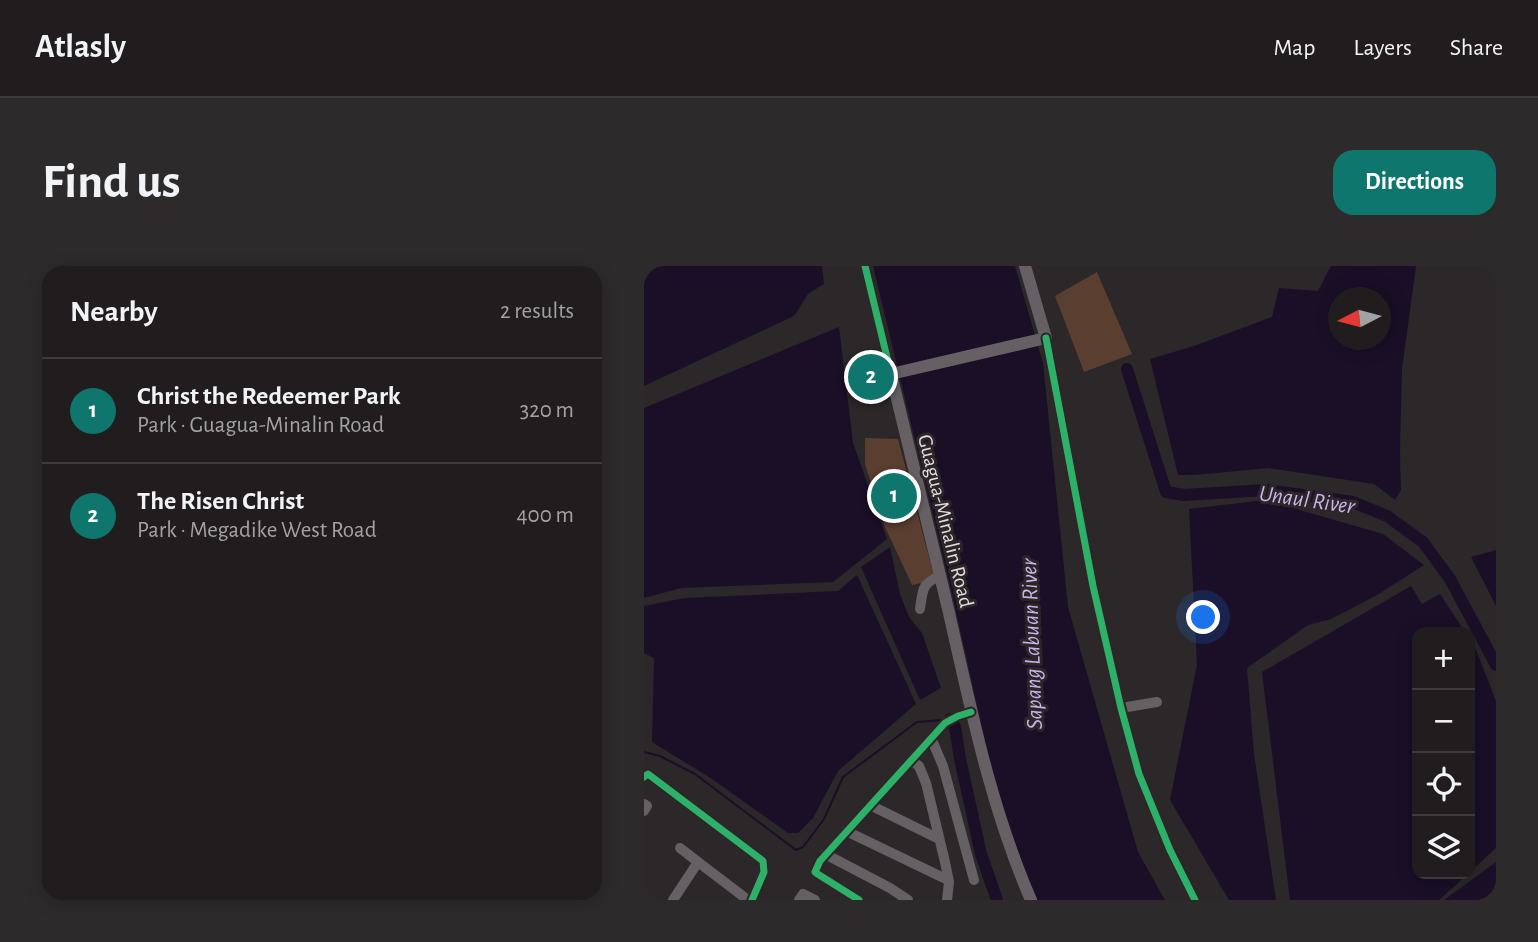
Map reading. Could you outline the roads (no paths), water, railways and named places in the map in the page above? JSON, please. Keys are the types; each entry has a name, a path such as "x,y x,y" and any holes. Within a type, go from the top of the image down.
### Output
{"main road":[{"path":"894,373 1042,339 1025,266"},
{"name":"Guagua-Minalin Road","path":"894,373 971,712 1007,842 1031,900"}],"street":[{"path":"865,266 894,373"},
{"path":"1042,339 1121,708 1139,774 1170,850 1195,900"},
{"path":"920,609 924,587 929,580 940,576"},
{"path":"1121,708 1157,702"},
{"path":"859,900 815,873 825,854 931,738 951,720 971,712"},
{"path":"931,738 947,779 974,880"},
{"path":"911,760 919,766 926,783 948,880 947,900"},
{"path":"644,777 648,774 763,861 764,872 750,900 680,848"},
{"path":"644,804 647,806 644,811"},
{"path":"870,805 939,839"},
{"path":"846,831 948,880"},
{"path":"825,854 908,900"},
{"path":"673,900 698,862"},
{"path":"799,900 805,894 815,900"}],"water":[{"path":"644,266 822,266 824,284 808,294 794,316 644,386"},
{"name":"Sapang Labuan River","path":"873,266 1015,266 1043,363 1068,607 1138,852 1165,900 1036,900 1030,890 995,786"},
{"path":"1331,266 1416,266 1402,369 1401,490 1395,500 1374,484 1269,468 1178,475 1150,359 1272,317 1279,288 1318,291"},
{"path":"839,327 853,443 887,539 833,582 681,588 644,598 644,408"},
{"path":"1265,500 1383,534 1424,565 1377,595 1331,619 1308,625 1247,668 1254,754 1276,900 1229,900 1170,800 1197,665 1189,509"},
{"path":"890,547 900,594 909,617 922,633 941,688 920,700 861,567"},
{"path":"1496,550 1496,606 1471,557"},
{"path":"857,575 916,704 838,771 813,818 798,833 788,833 712,779 652,742 654,658 644,653 644,606 685,598 838,591"},
{"path":"1411,586 1422,604 1440,594 1462,627 1412,627 1412,879 1462,879 1439,900 1290,900 1262,672"},
{"path":"1475,649 1496,701 1496,848 1475,867"},
{"path":"1496,862 1496,900 1444,900 1475,879"}],"waterway":[{"name":"Unaul River","path":"1127,369 1166,492 1184,495 1266,490 1353,502 1387,516 1423,542 1450,579 1496,665"},
{"path":"950,719 955,727 981,854 997,900"},
{"path":"644,752 660,756 695,774 796,850 803,847 824,819 843,777 917,722 942,720"}],"place":[{"name":"The Risen Christ","path":"871,377"},
{"name":"Christ the Redeemer Park","path":"894,496"}]}
